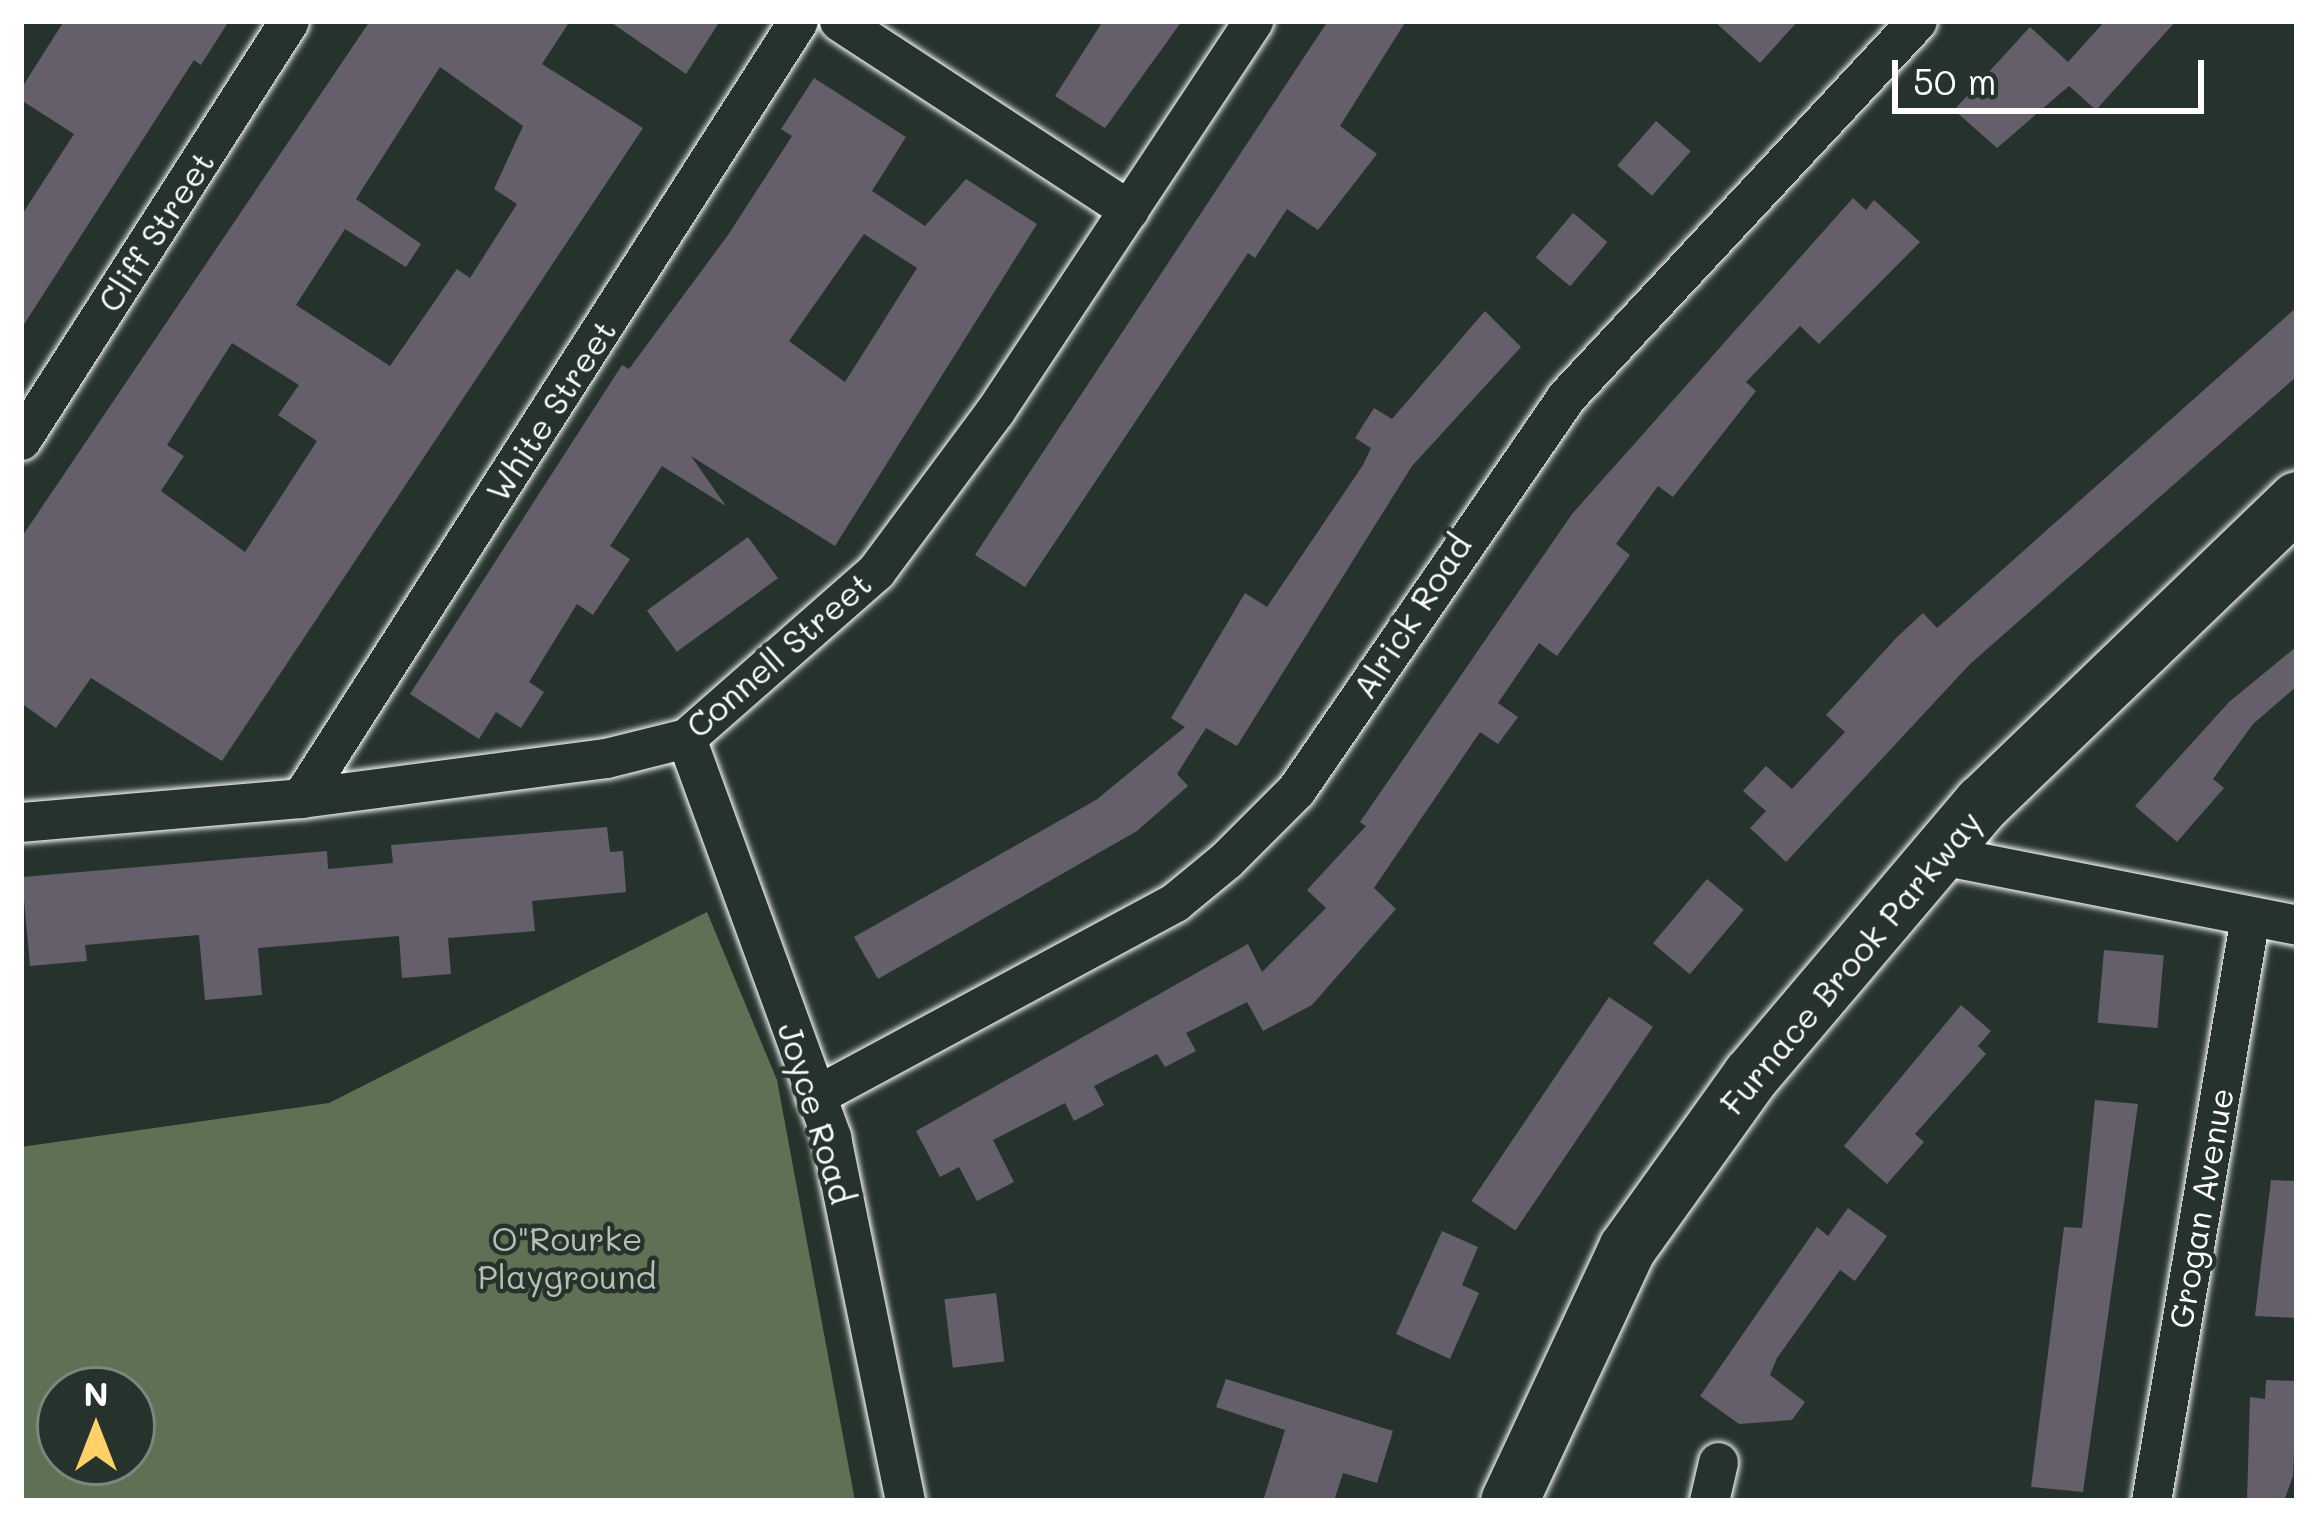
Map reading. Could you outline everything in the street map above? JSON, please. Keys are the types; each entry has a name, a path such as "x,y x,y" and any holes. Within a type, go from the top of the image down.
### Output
{"main road":[{"name":"Furnace Brook Parkway","path":"1508,1501 1628,1248 1751,1075 1936,854 2297,500"}],"street":[{"name":"Cliff Street","path":"21,440 289,21"},
{"name":"White Street","path":"301,798 798,21"},
{"path":"839,21 1129,210"},
{"name":"Connell Street","path":"21,822 301,798 606,758 686,738 876,571 1129,210 1253,21"},
{"name":"Alrick Road","path":"815,1096 1175,902 1226,860 1296,790 1566,397 1917,21"},
{"name":"Joyce Road","path":"686,738 815,1096 905,1501"},
{"path":"1936,854 2297,925"},
{"name":"Grogan Avenue","path":"2151,1501 2249,916"}],"green space":[{"name":"O\"Rourke Playground","path":"707,912 777,1080 855,1501 21,1501 21,1147 329,1103"}],"building":[{"path":"64,21 229,21 201,65 194,60 21,329 21,216 74,134 21,100 21,89"},
{"path":"370,21 570,21 542,64 643,128 222,761 91,678 56,728 21,703 21,538","holes":["440,67 523,126 494,189 517,204 470,278 457,269 390,366 296,305 345,229 406,267 421,244 356,199","232,343 299,385 278,415 317,441 245,552 161,491 184,456 167,445"]},
{"path":"609,21 720,21 686,74"},
{"path":"1103,21 1182,21 1105,128 1055,96"},
{"path":"1328,21 1406,21 1340,126 1377,154 1318,230 1287,209 1255,258 1248,253 1025,587 975,555"},
{"path":"1714,21 1798,21 1760,63"},
{"path":"2105,21 2176,21 2096,110 2069,86 1997,148 1954,110 2030,27 2068,62"},
{"path":"814,78 906,137 872,191 925,226 966,179 1037,224 835,546 691,456 726,506 662,466 610,546 630,559 593,615 577,604 529,682 544,692 521,728 496,712 479,739 410,694 622,365 629,369 728,235 792,136 781,129","holes":["864,234 917,268 845,382 789,341"]},
{"path":"1656,121 1691,151 1652,196 1617,166"},
{"path":"1853,198 1866,210 1874,200 1920,242 1819,344 1800,326 1746,382 1756,391 1673,497 1658,486 1616,544 1630,555 1557,656 1539,643 1498,703 1518,717 1498,744 1480,732 1374,888 1396,909 1312,1005 1263,1031 1247,1002 1186,1033 1196,1051 1165,1067 1157,1054 1094,1086 1104,1105 1074,1121 1065,1103 993,1140 1014,1182 977,1201 959,1167 940,1177 916,1131 1248,944 1262,972 1326,908 1307,890 1366,826 1360,822 1572,514"},
{"path":"1573,213 1607,242 1570,286 1536,257"},
{"path":"2297,307 2297,376 1970,664 1786,862 1750,828 1766,811 1743,791 1766,766 1792,789 1845,732 1826,715 1897,637 1923,613 1937,628"},
{"path":"1485,311 1521,347 1412,466 1237,746 1206,728 1177,774 1188,786 1137,831 878,979 854,937 1096,800 1185,727 1171,718 1245,593 1267,607 1363,465 1371,448 1355,438 1374,408 1392,419"},
{"path":"748,537 778,578 677,652 647,610"},
{"path":"2296,647 2297,686 2253,724 2213,779 2224,788 2177,842 2135,806 2229,702"},
{"path":"607,827 610,852 623,851 626,892 532,901 535,931 448,938 451,974 402,978 399,936 258,948 262,995 205,1000 199,935 85,945 87,961 30,966 22,877 327,851 328,869 393,863 391,845"},
{"path":"1707,879 1744,910 1690,974 1653,943"},
{"path":"2104,950 2164,955 2157,1028 2098,1023"},
{"path":"1609,997 1653,1027 1515,1231 1471,1201"},
{"path":"1961,1005 1991,1031 1978,1046 1986,1054 1915,1134 1924,1142 1887,1184 1844,1146"},
{"path":"2095,1100 2138,1104 2083,1492 2031,1487 2064,1227 2082,1228"},
{"path":"2271,1180 2297,1181 2297,1318 2255,1316"},
{"path":"1848,1208 1887,1236 1855,1281 1840,1270 1777,1358 1770,1375 1805,1402 1792,1420 1739,1424 1700,1396 1817,1227 1828,1236"},
{"path":"1442,1231 1478,1247 1462,1285 1479,1293 1450,1359 1396,1334"},
{"path":"996,1293 1004,1361 953,1368 944,1299"},
{"path":"1226,1379 1393,1431 1377,1483 1343,1473 1334,1501 1263,1501 1285,1430 1216,1407"},
{"path":"2266,1380 2297,1381 2293,1476 2284,1501 2247,1501 2250,1397 2265,1399"}]}
